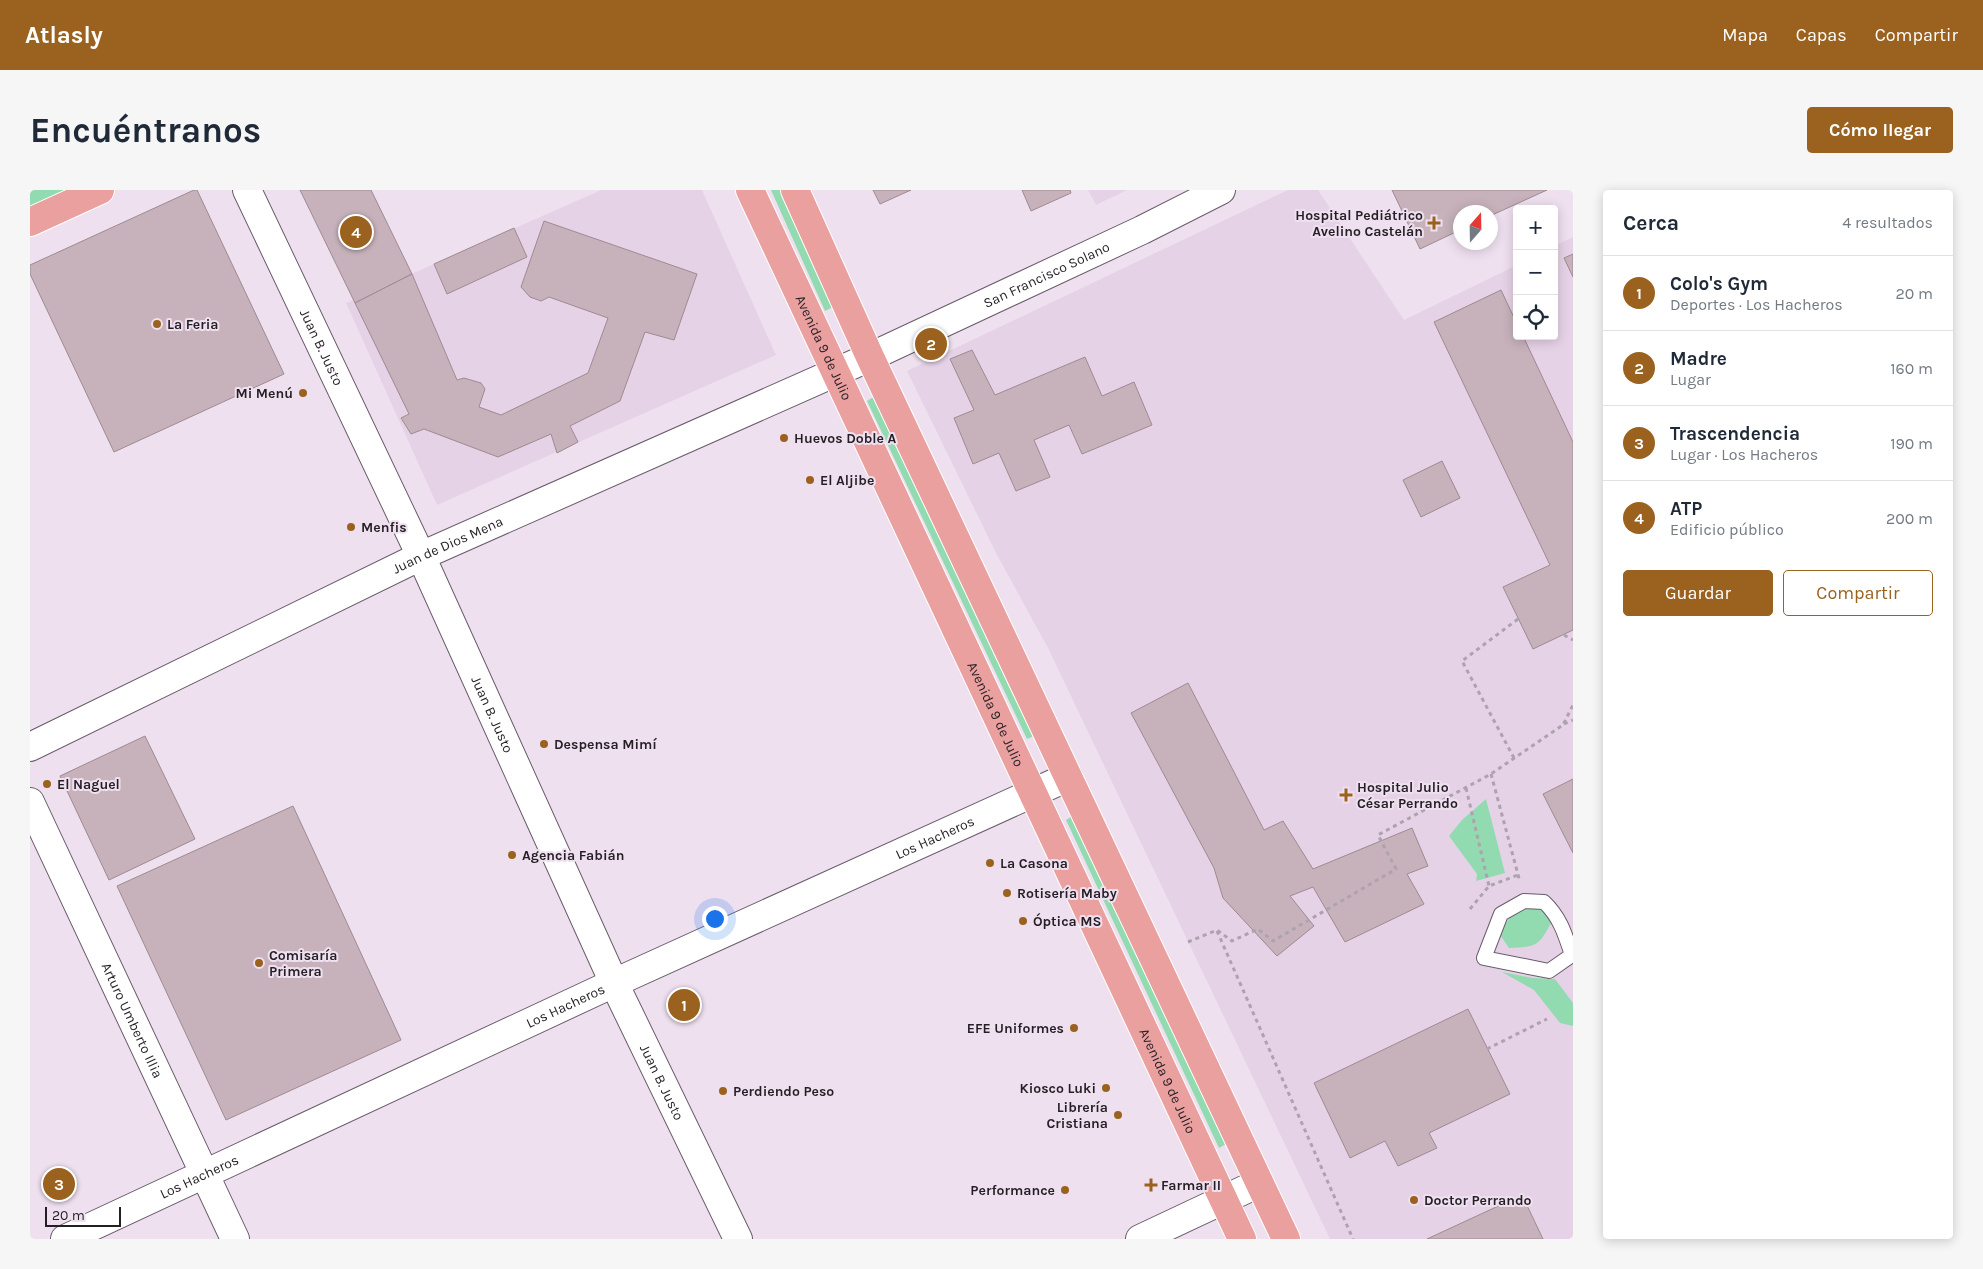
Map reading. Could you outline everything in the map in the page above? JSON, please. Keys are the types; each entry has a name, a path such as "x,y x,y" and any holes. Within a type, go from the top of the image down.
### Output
{"main road":[{"path":"30,222 100,190"},
{"name":"Avenida 9 de Julio","path":"750,190 1242,1239"},
{"path":"795,190 870,357 1286,1239"}],"street":[{"name":"Juan B. Justo","path":"246,190 421,556 614,983 738,1239"},
{"name":"San Francisco Solano","path":"870,357 1142,230 1221,190"},
{"name":"Juan de Dios Mena","path":"30,747 421,556 870,357"},
{"name":"Los Hacheros","path":"65,1239 614,983 1068,777"},
{"name":"Arturo Umberto Illia","path":"30,802 235,1239"},
{"path":"1140,1239 1259,1183"}],"lane":[{"path":"1524,901 1544,902 1554,911 1563,926 1572,955 1549,970 1484,958 1501,914 1524,901"}],"path":[{"path":"1514,758 1462,661 1518,618"},
{"path":"1564,635 1573,640"},
{"path":"1563,725 1573,705"},
{"path":"1217,930 1232,941 1258,928 1273,941 1396,869 1378,835 1491,774 1573,720"},
{"path":"1491,774 1524,901"},
{"path":"1466,788 1489,886"},
{"path":"1470,908 1489,886 1518,875"},
{"path":"1188,942 1217,930"},
{"path":"1217,930 1353,1239"},
{"path":"1487,1048 1547,1019"}],"shaded area":[{"path":"601,190 702,190 776,355 437,505 346,303"},
{"path":"1088,190 1127,190 1096,205"},
{"name":"Hospital Julio César Perrando","path":"1288,190 1318,190 1404,320 1513,267 1513,340 1558,340 1558,244 1573,237 1573,1239 1330,1239 1048,648 996,553 907,371"}],"green space":[{"path":"30,190 72,190 30,209"},
{"path":"771,190 780,190 833,307 825,311"},
{"path":"875,396 1034,736 1027,739 867,401"},
{"path":"1486,799 1505,873 1476,881 1477,874 1449,836 1462,820"},
{"path":"1074,815 1226,1144 1219,1148 1066,820"},
{"path":"1528,906 1539,907 1552,921 1544,936 1536,944 1526,947 1509,948 1498,932 1517,910"},
{"path":"1502,972 1533,978 1555,979 1573,1003 1573,1026 1560,1023 1534,990"}],"building":[{"name":"La Feria","path":"197,190 284,374 114,452 30,274 30,265"},
{"path":"300,190 371,190 412,274 355,303"},
{"path":"873,190 911,190 880,204"},
{"path":"1022,190 1070,190 1071,193 1031,211"},
{"name":"Hospital Pediátrico Avelino Castelán","path":"1392,190 1547,190 1498,212 1498,205 1453,205 1453,233 1420,249"},
{"path":"544,221 697,274 674,340 645,332 620,401 570,426 578,442 557,453 551,434 498,457 424,429 411,434 401,418 409,414 355,303 412,274 457,380 464,378 481,383 485,389 479,407 501,415 588,373 608,318 549,297 541,301 530,297 521,287"},
{"path":"514,228 527,257 447,294 434,264"},
{"path":"1573,254 1573,277 1564,258"},
{"path":"1501,290 1513,316 1513,340 1525,340 1573,442 1573,630 1533,649 1503,587 1550,565 1434,322"},
{"path":"972,350 995,395 1085,357 1102,396 1134,382 1152,425 1082,454 1069,425 1034,440 1050,477 1016,491 999,453 973,464 954,418 974,410 950,359"},
{"path":"1442,461 1460,498 1421,517 1403,480"},
{"path":"1188,683 1264,830 1283,821 1313,869 1412,828 1428,866 1407,874 1424,904 1345,942 1313,887 1290,896 1314,926 1277,956 1223,898 1214,868 1131,713"},
{"path":"145,736 195,839 109,880 60,776"},
{"path":"1573,779 1573,853 1543,794"},
{"name":"Comisaría Primera","path":"293,806 401,1040 226,1120 117,886"},
{"path":"1468,1009 1510,1094 1429,1133 1437,1148 1398,1166 1385,1141 1350,1158 1314,1083"},
{"path":"1522,1195 1543,1239 1427,1239"}],"place":[{"name":"Hospital Pediátrico Avelino Castelán","path":"1434,223"},
{"name":"ATP","path":"356,232"},
{"name":"La Feria","path":"157,324"},
{"name":"Madre","path":"931,344"},
{"name":"Mi Menú","path":"303,393"},
{"name":"Huevos Doble A","path":"784,438"},
{"name":"El Aljibe","path":"810,480"},
{"name":"Menfis","path":"351,527"},
{"name":"Despensa Mimí","path":"544,744"},
{"name":"El Naguel","path":"47,784"},
{"name":"Hospital Julio César Perrando","path":"1346,795"},
{"name":"Agencia Fabián","path":"512,855"},
{"name":"La Casona","path":"990,863"},
{"name":"Rotisería Maby","path":"1007,893"},
{"name":"Óptica MS","path":"1023,921"},
{"name":"Comisaría Primera","path":"259,963"},
{"name":"Colo's Gym","path":"684,1005"},
{"name":"EFE Uniformes","path":"1074,1028"},
{"name":"Kiosco Luki","path":"1106,1088"},
{"name":"Perdiendo Peso","path":"723,1091"},
{"name":"Librería Cristiana","path":"1118,1115"},
{"name":"Trascendencia","path":"59,1184"},
{"name":"Farmar II","path":"1151,1185"},
{"name":"Performance","path":"1065,1190"},
{"name":"Doctor Perrando","path":"1414,1200"}]}
